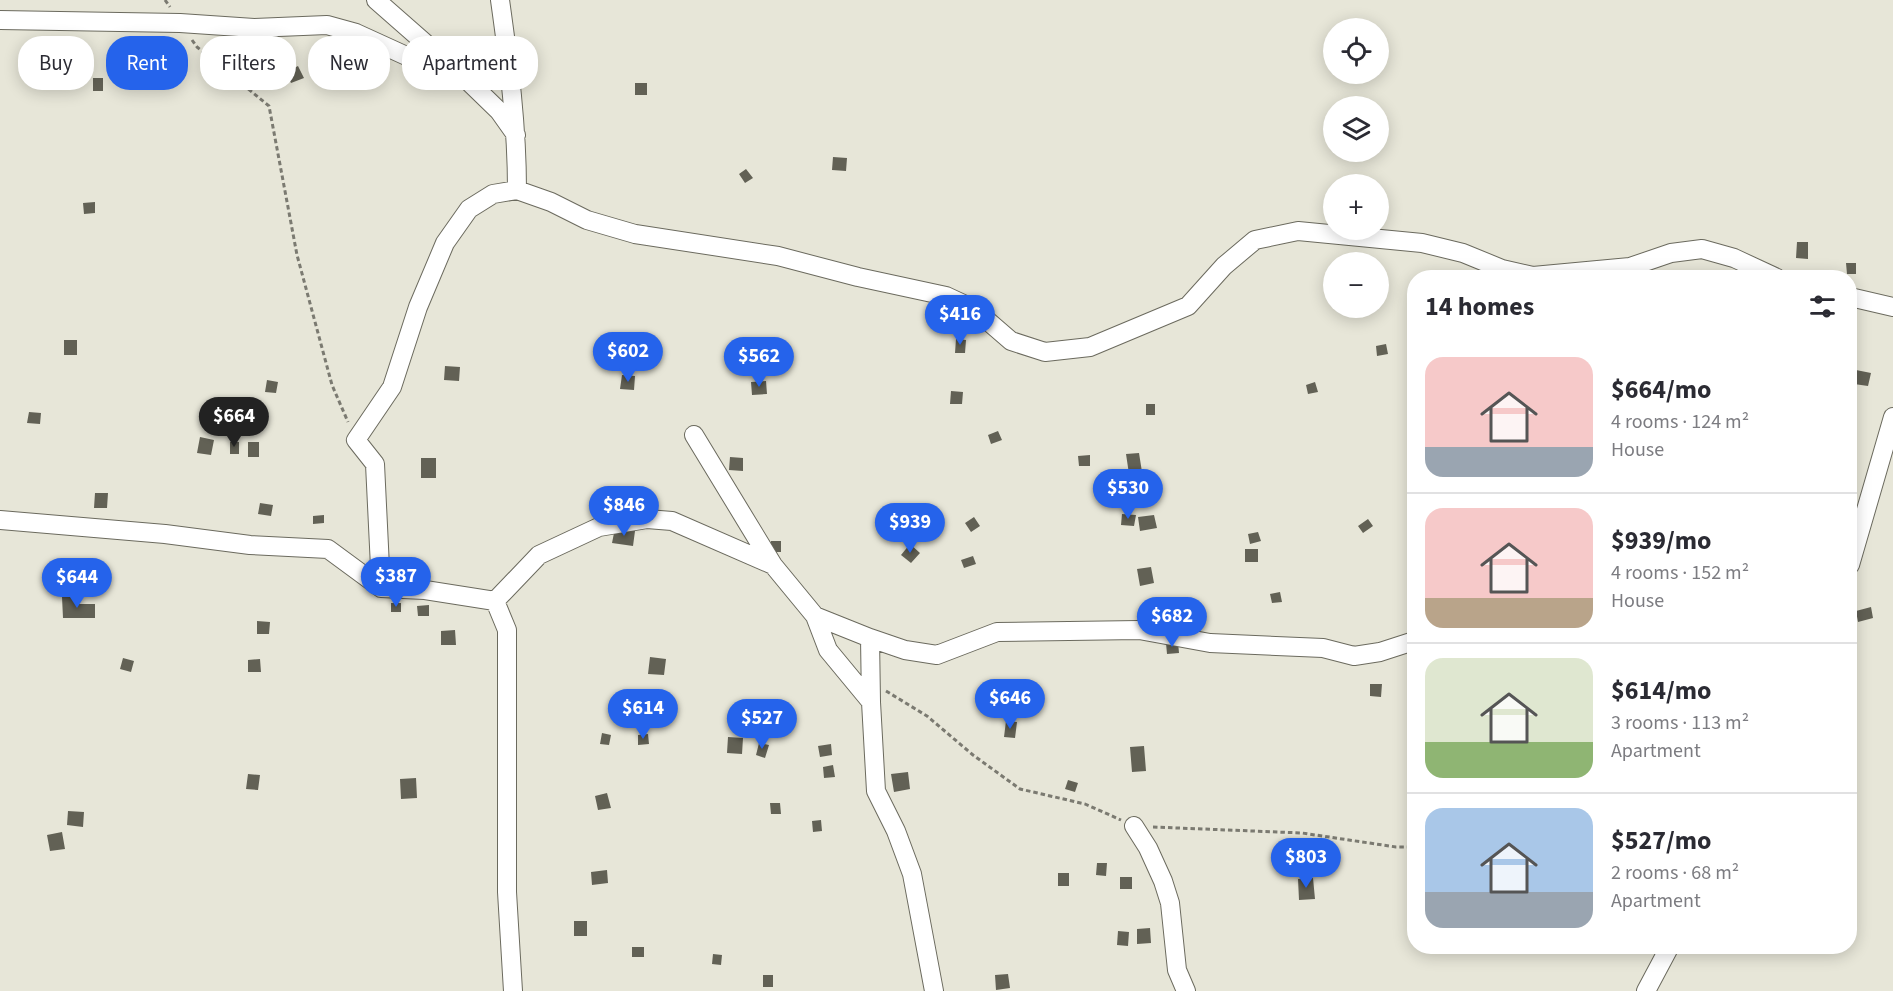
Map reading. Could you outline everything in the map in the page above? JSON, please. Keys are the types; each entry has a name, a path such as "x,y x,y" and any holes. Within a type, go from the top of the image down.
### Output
{"street":[{"path":"376,0 417,36"},
{"path":"500,0 505,36"},
{"path":"0,20 180,23 254,28 302,24 327,25 356,33 402,54"},
{"path":"478,90 500,111 517,136"},
{"path":"512,90 517,136 517,190"},
{"path":"381,588 375,464 356,440 392,387 418,307 445,243 469,208 493,194 517,190 588,220 636,234 778,256 858,277 946,296 974,309 1011,341 1045,352 1090,347 1188,306 1224,266 1255,240 1298,231 1422,243 1463,252 1506,270"},
{"path":"1598,270 1630,267 1671,253 1702,249 1734,258 1760,270"},
{"path":"1857,299 1893,307"},
{"path":"1857,541 1893,417"},
{"path":"694,435 773,565 815,616 828,650 871,702"},
{"path":"495,601 539,555 599,527 647,519 672,521 773,565"},
{"path":"0,520 165,534 250,545 328,549 381,588 425,590 495,601"},
{"path":"495,601 507,630 507,892 513,991"},
{"path":"815,616 905,650 937,655 997,632 1139,630 1210,643 1323,648 1354,656 1380,652 1407,643"},
{"path":"870,638 876,791 896,831 912,874 934,991"},
{"path":"1134,826 1148,848 1167,892 1174,927 1177,970 1186,991"},
{"path":"1646,991 1666,954"}],"path":[{"path":"165,0 197,47 269,106 297,255 332,385 356,440"},
{"path":"870,682 927,716 973,755 1020,789 1085,804 1134,826 1302,834 1407,847"}],"building":[{"path":"298,66 304,78 296,81 296,67"},
{"path":"94,78 103,78 103,91 93,91"},
{"path":"635,83 647,83 647,95 635,95"},
{"path":"833,157 847,158 846,171 832,170"},
{"path":"746,169 753,178 745,183 739,174"},
{"path":"95,202 95,213 84,214 83,203"},
{"path":"1797,242 1808,242 1808,259 1796,258"},
{"path":"1846,263 1856,263 1856,270 1847,270"},
{"path":"956,339 966,340 965,353 955,353"},
{"path":"64,340 77,340 77,355 64,355"},
{"path":"1386,344 1388,354 1377,356 1376,346"},
{"path":"445,366 460,367 459,381 444,380"},
{"path":"1857,370 1871,373 1868,386 1857,384"},
{"path":"622,375 635,376 634,390 620,389"},
{"path":"267,380 278,382 276,393 265,392"},
{"path":"766,381 767,394 752,395 751,382"},
{"path":"1315,382 1318,392 1308,394 1306,385"},
{"path":"951,391 963,392 962,404 950,404"},
{"path":"1146,404 1155,404 1155,415 1146,415"},
{"path":"29,412 41,413 40,424 27,423"},
{"path":"998,431 1002,440 991,444 988,435"},
{"path":"200,437 214,440 211,455 197,453"},
{"path":"230,442 239,442 239,454 230,454"},
{"path":"248,442 259,442 259,457 248,457"},
{"path":"1139,453 1142,472 1129,474 1126,454"},
{"path":"1090,455 1090,466 1079,466 1078,456"},
{"path":"730,457 743,458 743,471 729,470"},
{"path":"421,458 436,458 436,478 421,478"},
{"path":"95,493 108,493 107,508 94,508"},
{"path":"260,503 273,505 271,516 258,514"},
{"path":"1122,514 1136,515 1134,526 1121,525"},
{"path":"324,515 324,523 313,524 313,516"},
{"path":"1154,515 1157,528 1140,531 1138,517"},
{"path":"974,517 980,526 971,532 965,523"},
{"path":"1368,519 1373,526 1363,533 1358,526"},
{"path":"615,528 635,531 633,546 612,543"},
{"path":"1258,532 1261,541 1250,544 1248,534"},
{"path":"771,541 781,541 781,552 771,552"},
{"path":"910,544 920,553 911,563 901,555"},
{"path":"1245,549 1258,549 1258,562 1245,562"},
{"path":"973,556 976,564 964,568 961,560"},
{"path":"1151,567 1154,583 1140,586 1137,569"},
{"path":"1280,592 1282,602 1272,603 1270,594"},
{"path":"75,596 76,604 95,604 95,618 63,618 62,597"},
{"path":"391,603 401,603 401,612 391,612"},
{"path":"429,605 429,616 418,616 417,606"},
{"path":"1871,607 1873,618 1858,622 1857,611"},
{"path":"257,621 270,622 269,634 257,634"},
{"path":"455,630 456,645 441,645 441,631"},
{"path":"1178,642 1179,653 1167,654 1166,643"},
{"path":"650,657 666,659 664,675 648,674"},
{"path":"123,658 134,661 131,672 120,669"},
{"path":"260,659 261,672 248,672 248,660"},
{"path":"1370,684 1382,684 1381,697 1370,696"},
{"path":"1006,721 1017,722 1015,738 1004,737"},
{"path":"602,733 611,735 609,745 600,744"},
{"path":"648,734 649,744 638,745 638,735"},
{"path":"728,737 743,738 742,754 727,753"},
{"path":"759,743 769,745 765,758 756,755"},
{"path":"831,744 832,755 820,757 818,746"},
{"path":"1144,746 1146,771 1132,772 1130,747"},
{"path":"833,765 835,777 824,778 823,767"},
{"path":"908,772 910,789 894,792 891,774"},
{"path":"248,774 260,775 258,790 246,789"},
{"path":"416,778 417,798 401,799 400,779"},
{"path":"1068,780 1078,783 1075,792 1065,789"},
{"path":"607,793 611,808 598,810 595,796"},
{"path":"770,803 780,803 781,814 771,814"},
{"path":"68,811 84,812 83,827 67,825"},
{"path":"821,820 822,831 813,832 812,821"},
{"path":"62,832 65,849 50,851 47,835"},
{"path":"1097,863 1107,863 1106,876 1096,875"},
{"path":"607,870 608,883 592,885 591,872"},
{"path":"1058,873 1069,873 1069,886 1058,886"},
{"path":"1120,877 1132,877 1132,889 1120,889"},
{"path":"1313,878 1315,899 1299,900 1298,879"},
{"path":"574,921 587,921 587,936 574,936"},
{"path":"1150,928 1151,943 1137,944 1137,929"},
{"path":"1118,931 1129,932 1128,946 1117,945"},
{"path":"632,947 644,947 644,957 632,957"},
{"path":"713,954 722,955 721,965 712,964"},
{"path":"1008,974 1010,988 996,990 995,975"},
{"path":"763,975 773,975 773,987 763,987"}]}
